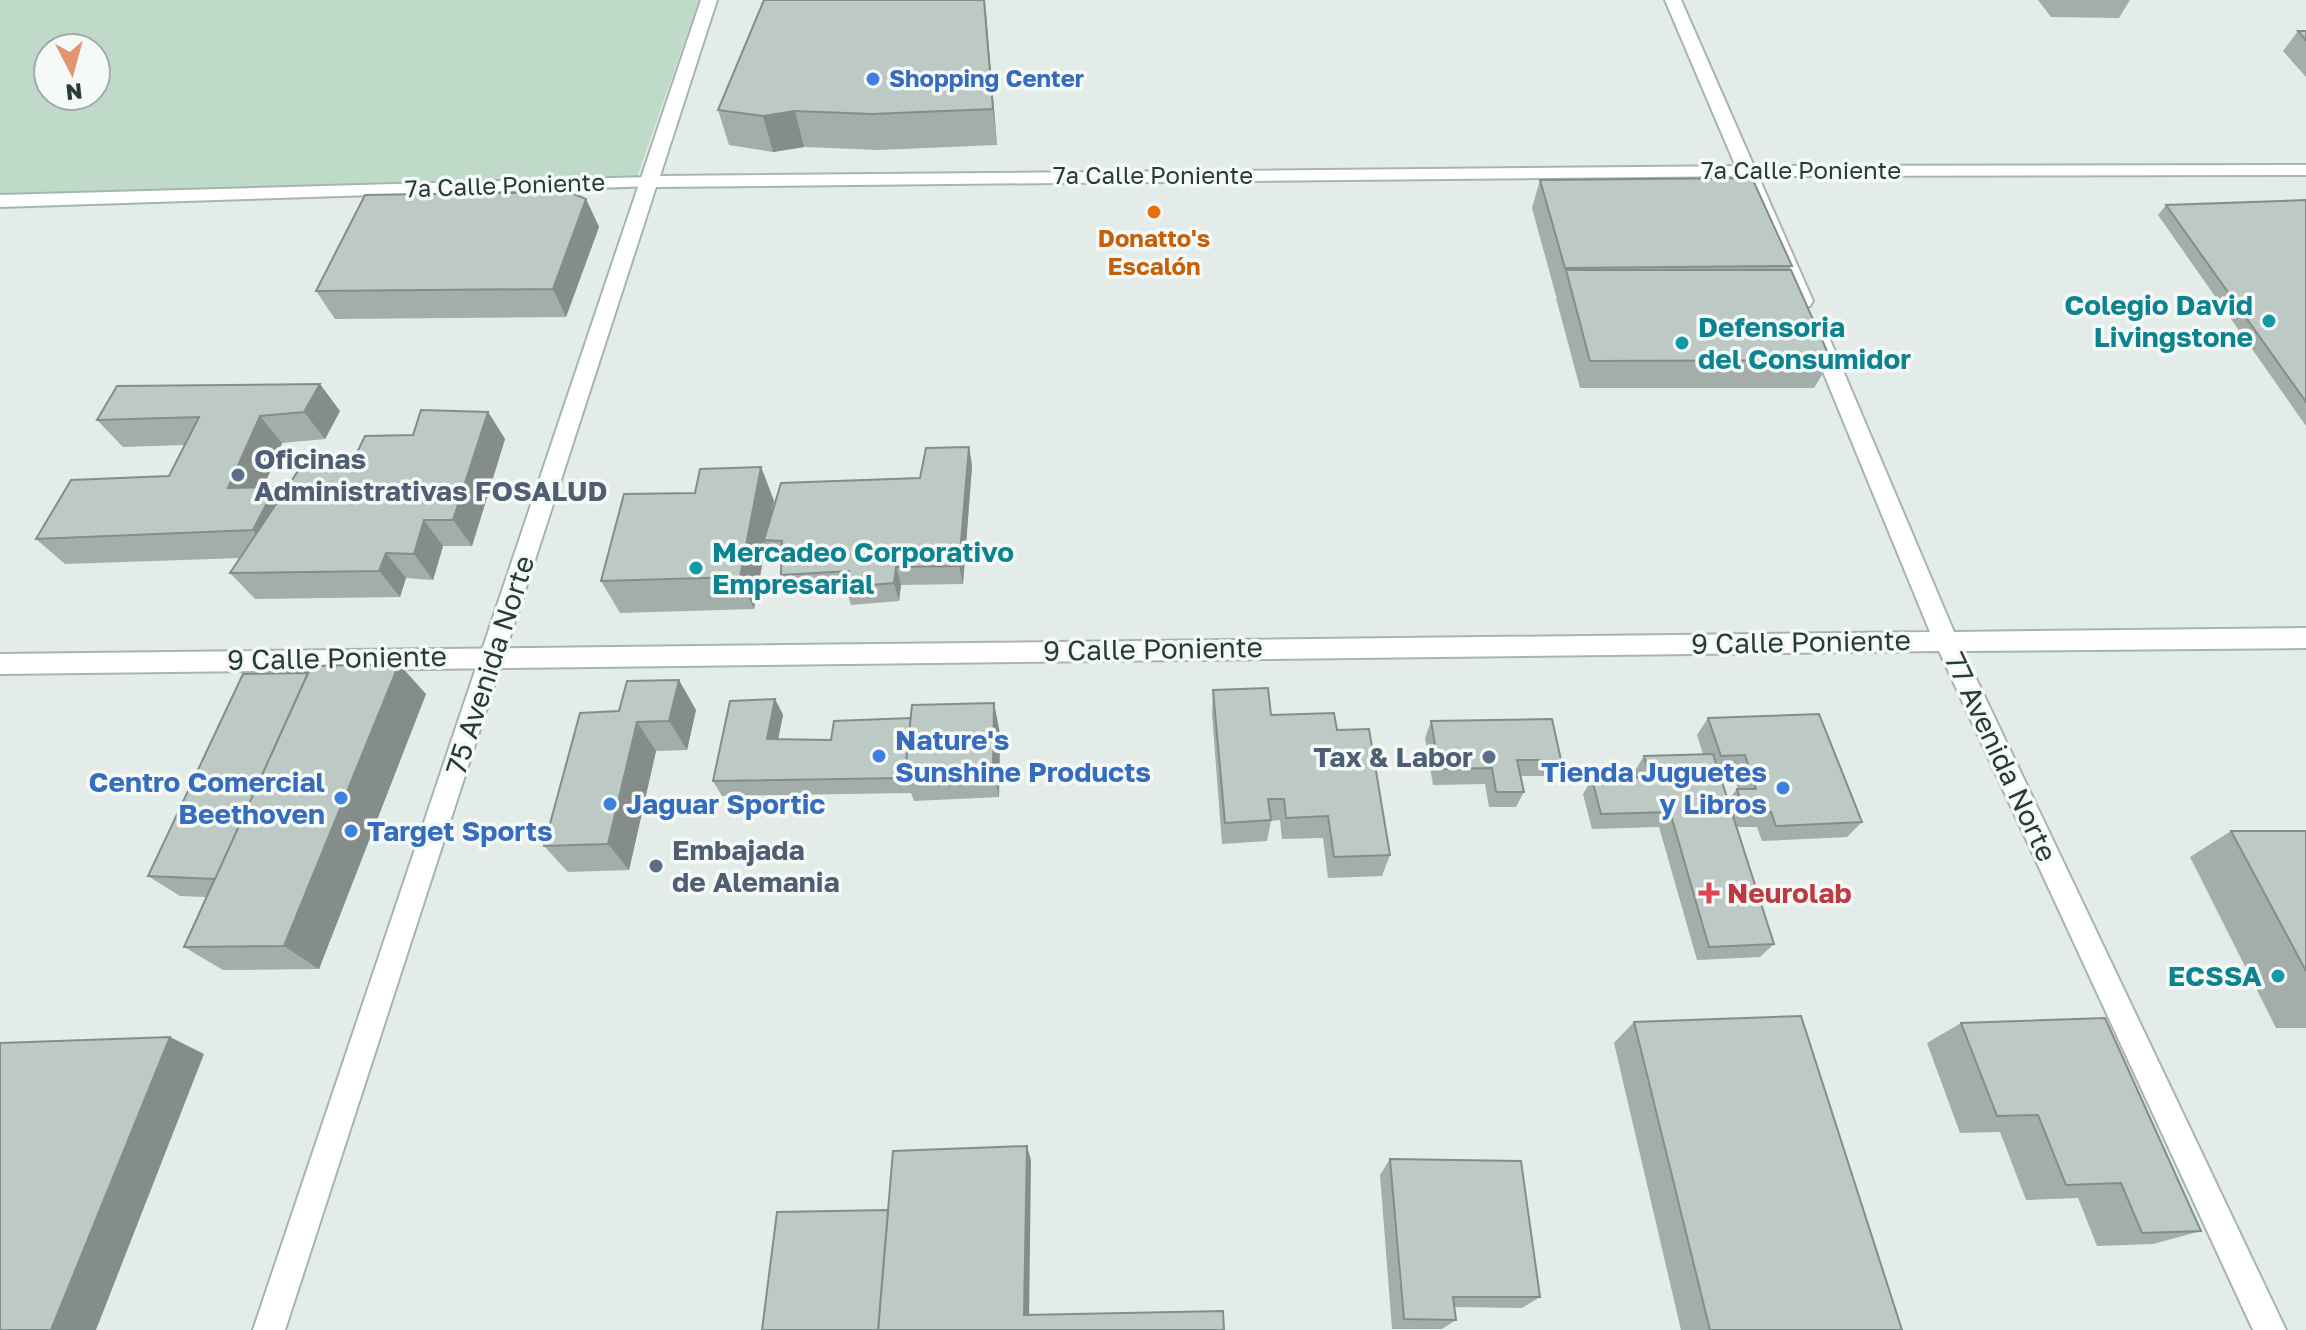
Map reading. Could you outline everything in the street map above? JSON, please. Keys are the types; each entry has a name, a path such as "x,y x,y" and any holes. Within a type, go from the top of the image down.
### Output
{"street":[{"name":"75 Avenida Norte","path":"269,1330 709,0"},
{"name":"77 Avenida Norte","path":"1673,0 1749,171 1946,641 2270,1330"},
{"name":"7a Calle Poniente","path":"0,201 649,182 1749,171 2306,170"},
{"name":"9 Calle Poniente","path":"0,664 493,656 2306,638"}],"green space":[{"path":"0,0 699,0 633,189 0,202"}],"building":[{"name":"Shopping Center","path":"764,0 984,0 993,109 872,114 795,111 763,116 718,110"},
{"path":"1752,178 1792,266 1565,268 1540,180"},
{"path":"569,192 586,199 553,289 316,291 365,195"},
{"name":"Colegio David Livingstone","path":"2306,200 2306,402 2166,205"},
{"name":"Defensoria del Consumidor","path":"1566,270 1791,270 1831,360 1590,361"},
{"path":"320,384 304,412 260,416 228,488 275,487 253,530 36,539 71,480 169,476 199,417 97,420 117,386"},
{"path":"421,410 488,412 453,520 424,520 414,554 386,553 379,571 230,573 300,468 352,463 365,436 413,435"},
{"path":"969,447 959,566 896,567 894,583 845,587 849,571 781,575 782,541 764,540 781,483 920,478 926,448"},
{"path":"761,467 740,577 601,581 624,494 695,493 700,469"},
{"path":"399,664 284,946 184,947 311,666"},
{"path":"308,673 215,879 148,876 243,674"},
{"path":"679,680 669,721 637,722 608,844 544,846 580,713 619,711 627,681"},
{"path":"1268,688 1271,715 1334,713 1337,730 1369,729 1390,855 1334,857 1328,816 1286,818 1284,799 1268,799 1271,820 1225,823 1213,690"},
{"name":"Nature's Sunshine Products","path":"775,699 767,739 831,740 834,721 911,718 906,778 713,781 730,701"},
{"path":"994,703 993,769 905,773 912,705"},
{"name":"Tienda Juguetes y Libros","path":"1819,714 1862,822 1776,826 1771,812 1745,813 1737,789 1756,789 1745,755 1721,756 1708,718"},
{"name":"Tax & Labor","path":"1552,719 1561,760 1517,760 1524,792 1496,792 1492,768 1439,769 1431,721"},
{"name":"Neurolab","path":"1713,754 1774,944 1709,947 1670,812 1601,814 1592,779 1650,777 1644,756"},
{"path":"2231,831 2306,831 2306,971"},
{"path":"1801,1016 1902,1330 1710,1330 1634,1022"},
{"path":"2105,1018 2201,1231 2142,1233 2121,1183 2066,1185 2038,1115 1997,1116 1961,1023"},
{"path":"170,1037 51,1330 0,1330 0,1043"},
{"path":"1027,1146 1024,1315 1223,1311 1224,1330 878,1330 893,1151"},
{"path":"1390,1159 1521,1161 1540,1297 1453,1297 1456,1320 1404,1319"},
{"path":"888,1210 878,1330 762,1330 777,1212"}],"place":[{"name":"Shopping Center","path":"873,79"},
{"name":"Donatto's Escalón","path":"1154,212"},
{"name":"Colegio David Livingstone","path":"2269,321"},
{"name":"Defensoria del Consumidor","path":"1682,343"},
{"name":"Oficinas Administrativas FOSALUD","path":"238,475"},
{"name":"Mercadeo Corporativo Empresarial","path":"696,568"},
{"name":"Nature's Sunshine Products","path":"879,756"},
{"name":"Tax & Labor","path":"1489,757"},
{"name":"Tienda Juguetes y Libros","path":"1783,788"},
{"name":"Centro Comercial Beethoven","path":"341,798"},
{"name":"Jaguar Sportic","path":"610,804"},
{"name":"Target Sports","path":"351,831"},
{"name":"Embajada de Alemania","path":"656,866"},
{"name":"Neurolab","path":"1709,893"},
{"name":"ECSSA","path":"2278,976"}]}
